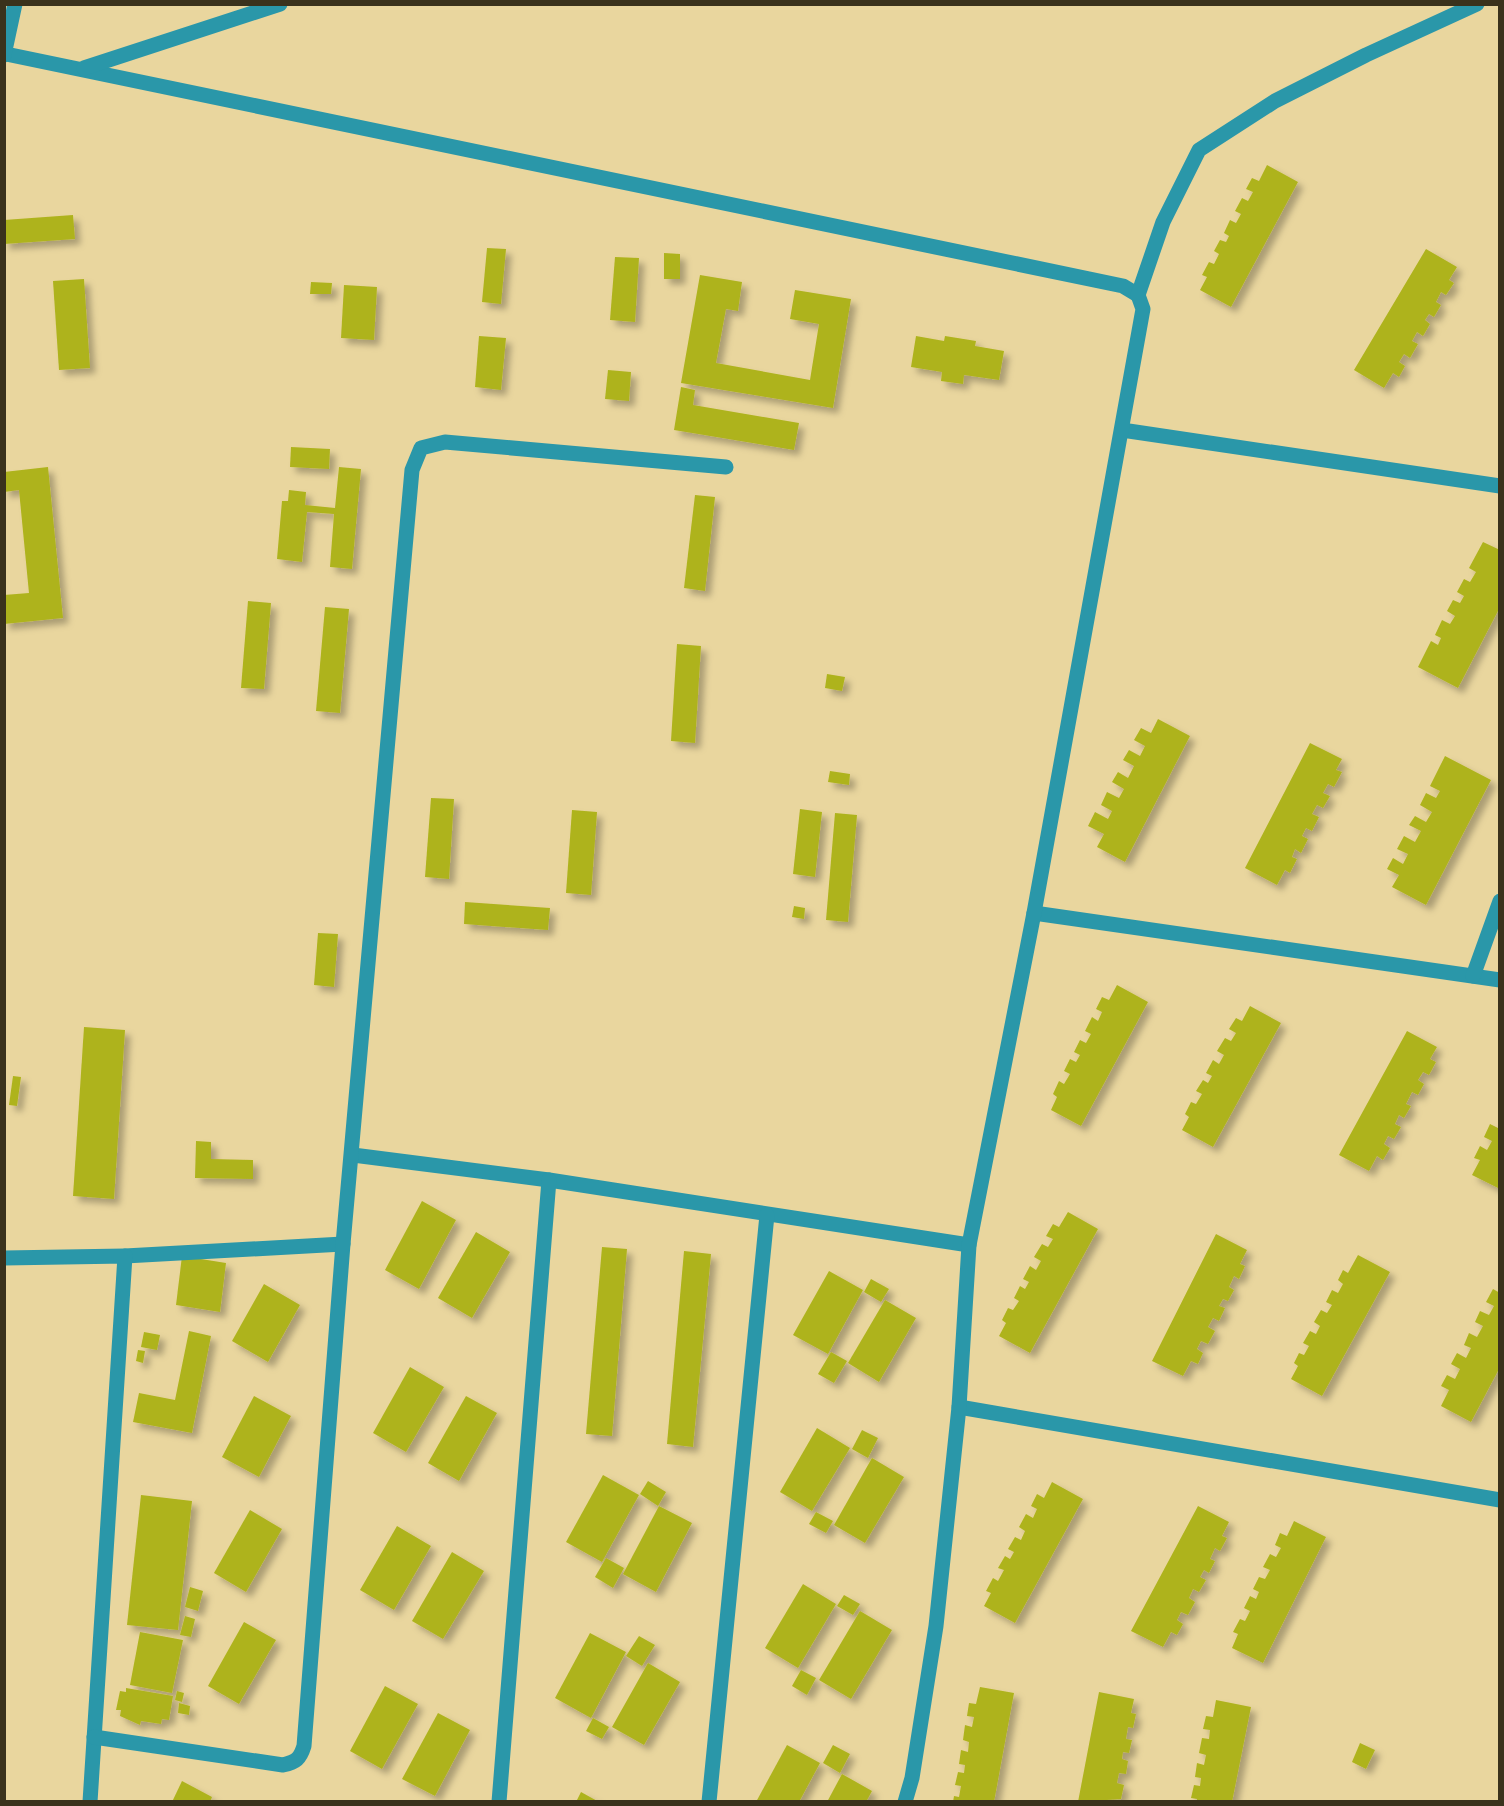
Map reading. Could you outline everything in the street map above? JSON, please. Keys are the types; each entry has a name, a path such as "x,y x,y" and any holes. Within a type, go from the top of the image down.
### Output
{"street":[{"path":"15,4 5,54 1123,286 1138,295"},
{"path":"81,69 280,4"},
{"path":"905,1802 912,1778 936,1626 958,1407 969,1245 1034,913 1122,430 1143,309 1138,295 1163,222 1199,150 1275,101 1366,55 1477,4"},
{"path":"1122,430 1500,486"},
{"path":"94,1737 283,1765 295,1762 301,1757 304,1746 343,1244 353,1155 412,470 421,448 445,442 726,467"},
{"path":"1473,976 1500,901"},
{"path":"1034,913 1500,980"},
{"path":"353,1155 549,1179 969,1245"},
{"path":"499,1802 549,1179"},
{"path":"709,1802 767,1215"},
{"path":"4,1258 125,1256 343,1244"},
{"path":"90,1802 125,1256"},
{"path":"958,1407 1500,1500"}],"building":[{"path":"1267,165 1298,182 1231,307 1200,290 1207,277 1202,275 1209,262 1214,264 1219,254 1214,251 1220,240 1226,242 1229,236 1224,233 1230,220 1236,223 1241,214 1235,211 1242,198 1248,201 1253,192 1246,189 1252,178 1259,181"},
{"path":"73,215 75,239 4,244 4,220"},
{"path":"487,248 506,249 501,304 482,302"},
{"path":"1426,249 1457,267 1449,280 1454,283 1446,295 1441,292 1436,302 1441,305 1434,317 1429,314 1425,320 1430,324 1423,336 1417,332 1412,341 1418,344 1410,358 1404,354 1399,362 1405,366 1399,377 1393,373 1384,388 1354,370"},
{"path":"664,253 680,254 680,279 664,279"},
{"path":"615,257 639,258 635,322 610,320"},
{"path":"700,275 742,282 738,311 726,309 716,363 810,380 819,324 790,319 795,290 851,299 833,408 681,383"},
{"path":"84,279 90,368 59,370 53,281"},
{"path":"311,282 332,283 331,294 310,294"},
{"path":"344,285 377,287 374,340 341,338"},
{"path":"479,336 506,338 501,390 475,387"},
{"path":"916,336 944,341 945,336 976,341 975,346 1004,351 999,380 964,375 963,384 941,381 942,372 911,367"},
{"path":"608,370 631,372 629,401 605,399"},
{"path":"681,387 695,390 693,405 799,423 794,450 674,430"},
{"path":"291,447 330,449 329,469 290,467"},
{"path":"48,467 63,618 4,624 4,595 29,593 19,490 4,492 4,472"},
{"path":"339,467 361,469 352,569 330,567 334,514 307,512 302,562 277,559 282,501 288,501 289,490 306,492 305,505 335,508"},
{"path":"695,495 715,497 705,591 684,588"},
{"path":"1483,542 1500,550 1500,607 1458,688 1418,667 1431,641 1438,645 1441,638 1435,635 1442,620 1450,624 1455,616 1447,611 1453,600 1460,603 1464,596 1457,592 1464,579 1470,582 1476,572 1469,568"},
{"path":"248,601 271,603 264,689 241,688"},
{"path":"325,607 349,609 340,713 316,711"},
{"path":"677,644 701,646 695,743 671,741"},
{"path":"827,674 845,677 842,691 825,688"},
{"path":"1158,719 1190,736 1125,862 1097,847 1104,834 1088,826 1095,812 1108,819 1112,811 1101,805 1107,792 1119,798 1124,789 1112,782 1118,772 1128,778 1134,766 1123,760 1129,750 1140,756 1145,746 1134,740 1141,728 1151,733"},
{"path":"1310,743 1342,759 1336,770 1342,772 1334,787 1328,784 1323,793 1330,796 1323,808 1317,805 1312,814 1319,817 1312,831 1306,828 1302,836 1308,839 1301,853 1295,849 1292,857 1297,859 1290,873 1285,870 1277,885 1245,868"},
{"path":"1445,756 1491,780 1426,905 1392,887 1399,875 1387,869 1393,858 1403,864 1408,854 1397,849 1404,836 1415,842 1421,831 1409,825 1415,816 1426,822 1432,812 1420,805 1426,793 1436,798 1440,791 1430,786"},
{"path":"830,771 850,774 849,785 828,782"},
{"path":"431,798 454,799 449,879 425,877"},
{"path":"800,809 822,812 815,877 793,874"},
{"path":"572,810 597,812 591,895 566,893"},
{"path":"835,813 857,815 848,922 826,920"},
{"path":"465,902 550,908 548,930 464,924"},
{"path":"794,906 805,908 804,919 792,917"},
{"path":"318,933 338,934 334,987 314,985"},
{"path":"1117,985 1148,1002 1081,1126 1051,1110 1057,1097 1053,1094 1059,1081 1064,1084 1070,1074 1064,1071 1070,1059 1076,1062 1080,1055 1074,1052 1080,1040 1086,1043 1091,1034 1085,1031 1092,1017 1098,1021 1102,1012 1096,1009 1102,997 1109,1000"},
{"path":"1250,1006 1281,1023 1213,1147 1182,1130 1189,1117 1185,1114 1191,1102 1196,1104 1202,1094 1196,1091 1203,1080 1208,1083 1212,1076 1206,1073 1213,1060 1219,1064 1224,1055 1217,1051 1225,1038 1231,1041 1236,1033 1229,1029 1236,1018 1242,1021"},
{"path":"84,1027 125,1030 114,1199 73,1196"},
{"path":"1407,1031 1437,1047 1430,1059 1436,1062 1429,1075 1423,1072 1418,1080 1424,1084 1418,1095 1412,1092 1406,1104 1411,1106 1404,1118 1399,1115 1395,1124 1401,1127 1394,1139 1388,1136 1384,1144 1390,1148 1383,1160 1377,1156 1369,1171 1339,1155"},
{"path":"13,1076 21,1077 17,1106 9,1105"},
{"path":"1490,1124 1500,1129 1500,1189 1472,1175 1480,1160 1474,1158 1480,1146 1487,1150 1492,1141 1484,1137"},
{"path":"196,1141 211,1142 211,1159 253,1160 253,1179 195,1178"},
{"path":"422,1201 456,1220 419,1289 385,1270"},
{"path":"1068,1212 1098,1229 1030,1353 999,1336 1006,1323 1002,1320 1008,1308 1013,1310 1019,1301 1014,1298 1020,1286 1025,1289 1029,1282 1023,1279 1030,1266 1036,1270 1041,1261 1034,1257 1042,1244 1048,1247 1053,1239 1046,1236 1053,1224 1059,1227"},
{"path":"476,1232 510,1252 472,1318 438,1298"},
{"path":"1216,1234 1247,1250 1240,1264 1245,1266 1239,1279 1234,1276 1229,1287 1234,1290 1228,1301 1223,1299 1219,1306 1225,1308 1219,1321 1213,1318 1208,1327 1215,1331 1208,1344 1201,1341 1197,1349 1203,1353 1198,1364 1191,1361 1183,1376 1152,1361"},
{"path":"602,1247 627,1249 612,1436 586,1434"},
{"path":"684,1251 711,1254 693,1447 667,1444"},
{"path":"1358,1255 1390,1272 1322,1396 1291,1379 1298,1366 1294,1363 1299,1353 1304,1355 1309,1346 1303,1343 1310,1331 1316,1334 1320,1326 1314,1322 1321,1310 1327,1313 1332,1305 1326,1302 1332,1290 1338,1293 1343,1284 1338,1280 1343,1270 1348,1273"},
{"path":"182,1256 226,1263 220,1312 176,1305"},
{"path":"829,1271 863,1290 828,1354 793,1335"},
{"path":"871,1279 889,1289 881,1302 864,1292"},
{"path":"264,1284 300,1305 268,1362 232,1341"},
{"path":"1493,1289 1500,1293 1500,1367 1471,1422 1441,1406 1449,1390 1441,1386 1447,1375 1455,1379 1460,1369 1451,1364 1457,1353 1466,1358 1471,1348 1464,1345 1469,1333 1477,1337 1483,1326 1475,1322 1480,1311 1489,1315 1494,1306 1486,1302"},
{"path":"885,1300 916,1318 879,1382 848,1363"},
{"path":"189,1331 211,1336 192,1433 133,1422 139,1393 175,1400"},
{"path":"144,1332 160,1335 157,1350 141,1347"},
{"path":"138,1350 145,1351 143,1363 136,1361"},
{"path":"831,1352 847,1361 834,1383 818,1374"},
{"path":"410,1367 444,1387 406,1452 373,1433"},
{"path":"254,1396 291,1416 259,1477 222,1457"},
{"path":"466,1396 497,1413 459,1481 428,1463"},
{"path":"817,1428 850,1448 812,1511 780,1492"},
{"path":"862,1430 878,1438 868,1458 852,1449"},
{"path":"872,1458 904,1477 865,1543 834,1525"},
{"path":"603,1475 639,1495 602,1562 566,1542"},
{"path":"648,1481 666,1492 658,1506 640,1494"},
{"path":"1052,1482 1083,1499 1015,1623 984,1606 991,1593 986,1591 993,1578 998,1581 1004,1570 998,1568 1005,1556 1010,1559 1014,1552 1008,1549 1015,1537 1021,1540 1025,1531 1019,1527 1026,1514 1033,1518 1037,1509 1031,1506 1037,1494 1044,1498"},
{"path":"141,1495 192,1501 178,1630 127,1625"},
{"path":"659,1506 692,1523 656,1592 623,1574"},
{"path":"1198,1506 1229,1522 1222,1536 1227,1538 1220,1551 1215,1548 1210,1559 1215,1561 1209,1573 1204,1570 1200,1577 1206,1580 1199,1592 1193,1589 1189,1598 1195,1602 1188,1615 1181,1612 1177,1620 1183,1624 1177,1635 1171,1632 1163,1647 1131,1631"},
{"path":"250,1510 282,1529 246,1592 214,1573"},
{"path":"816,1512 833,1521 826,1533 809,1524"},
{"path":"1294,1521 1326,1537 1263,1663 1232,1648 1238,1634 1233,1632 1240,1619 1245,1621 1250,1611 1244,1608 1250,1596 1256,1599 1259,1592 1253,1589 1259,1577 1265,1579 1270,1570 1263,1567 1270,1554 1276,1557 1281,1548 1275,1545 1280,1533 1287,1536"},
{"path":"397,1526 431,1546 394,1610 360,1590"},
{"path":"452,1552 484,1571 443,1639 412,1621"},
{"path":"606,1558 624,1568 613,1588 595,1577"},
{"path":"803,1584 836,1604 798,1668 765,1648"},
{"path":"190,1587 203,1591 198,1611 185,1607"},
{"path":"844,1595 860,1604 853,1615 837,1606"},
{"path":"860,1611 892,1630 851,1699 819,1680"},
{"path":"185,1616 195,1619 191,1637 180,1635"},
{"path":"244,1622 276,1640 239,1704 208,1686"},
{"path":"140,1632 183,1640 172,1693 130,1685"},
{"path":"590,1633 626,1652 591,1718 555,1698"},
{"path":"639,1636 655,1645 642,1666 626,1656"},
{"path":"648,1663 680,1682 644,1745 612,1727"},
{"path":"801,1670 816,1678 807,1695 792,1686"},
{"path":"385,1686 418,1704 382,1769 350,1751"},
{"path":"980,1687 1014,1693 994,1802 953,1802 954,1796 959,1797 961,1786 955,1785 958,1772 964,1773 965,1765 959,1764 961,1750 968,1752 969,1742 963,1740 965,1725 972,1727 974,1717 967,1716 969,1703 976,1704"},
{"path":"126,1688 173,1696 169,1720 162,1719 161,1724 141,1721 140,1725 120,1716 121,1710 116,1710 120,1691 126,1692"},
{"path":"177,1691 184,1693 182,1702 175,1700"},
{"path":"1099,1692 1134,1699 1131,1713 1136,1714 1133,1728 1128,1727 1126,1739 1132,1740 1129,1753 1123,1752 1122,1759 1128,1761 1126,1774 1119,1773 1117,1783 1124,1785 1121,1799 1078,1802"},
{"path":"1216,1700 1251,1707 1232,1802 1197,1802 1197,1799 1191,1798 1194,1785 1200,1786 1201,1778 1195,1777 1197,1763 1204,1765 1206,1755 1199,1753 1202,1738 1209,1739 1210,1730 1203,1729 1206,1716 1213,1717"},
{"path":"179,1703 190,1706 189,1715 178,1713"},
{"path":"438,1713 470,1730 435,1796 402,1779"},
{"path":"593,1718 609,1727 602,1739 586,1731"},
{"path":"1360,1743 1375,1750 1366,1769 1352,1762"},
{"path":"787,1745 820,1763 799,1802 756,1802"},
{"path":"833,1745 850,1754 840,1773 823,1763"},
{"path":"842,1774 872,1791 866,1802 827,1802"},
{"path":"182,1781 212,1797 210,1802 172,1802"},
{"path":"581,1792 599,1802 576,1802"}]}
